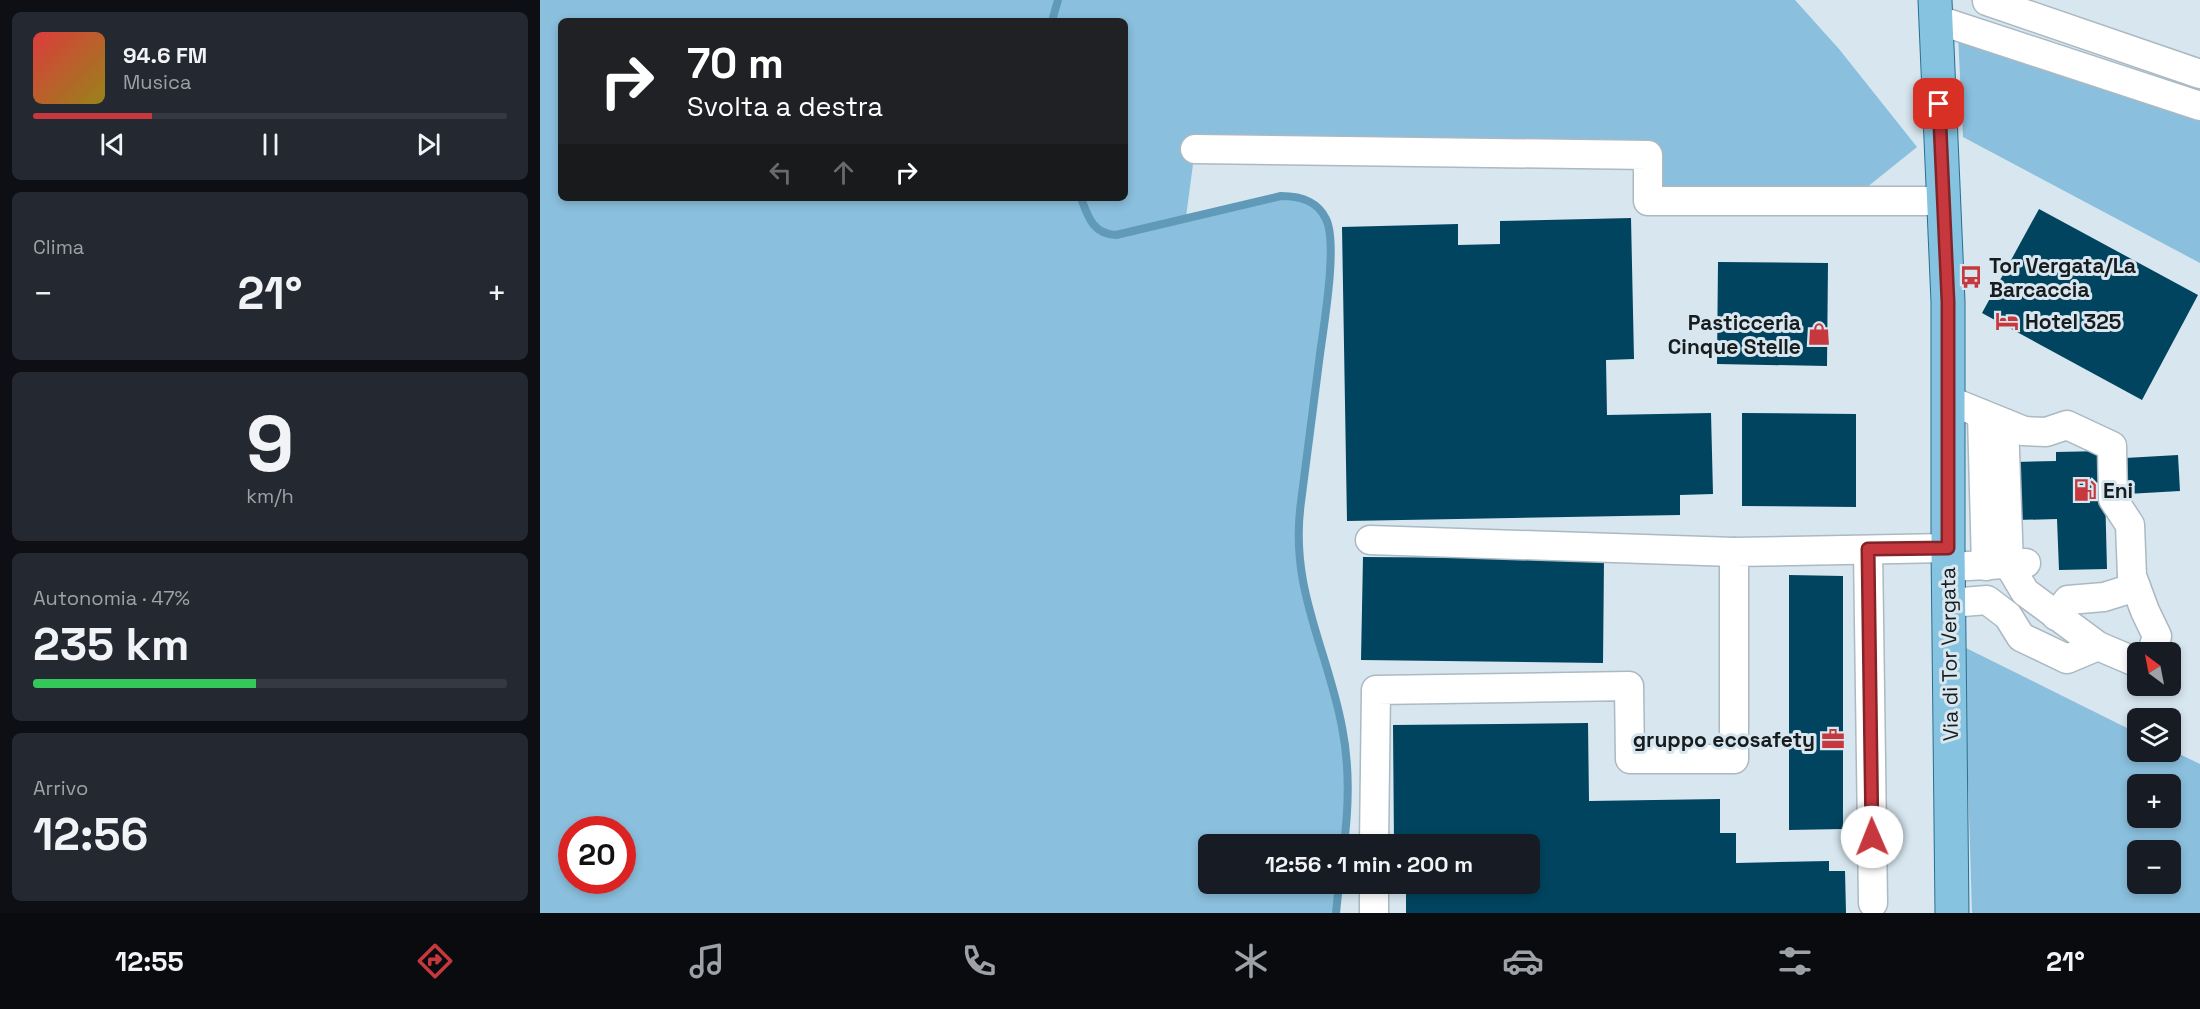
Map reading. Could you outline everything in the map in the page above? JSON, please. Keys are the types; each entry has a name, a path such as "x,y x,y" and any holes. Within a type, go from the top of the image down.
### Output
{"main road":[{"name":"Via di Tor Vergata","path":"1935,10 1948,302 1952,913"}],"street":[{"path":"1987,1 2200,74"},
{"path":"1935,10 2200,106"},
{"path":"1195,148 1648,155 1648,201 1943,201"},
{"path":"1948,400 2003,422 2046,432 2067,425 2112,446 2113,499 2130,525 2132,576 2157,636 2155,642"},
{"path":"2003,422 1997,565 2025,592 2056,616 2098,645 2127,658"},
{"path":"1370,540 1734,552 1868,549 1948,557 1997,565 2026,564 2003,422"},
{"path":"1868,549 1873,903"},
{"path":"1374,834 1376,690 1629,686 1629,759 1734,759 1734,552"},
{"path":"2056,616 2068,600 2104,597 2136,587"},
{"path":"1950,603 1987,600 2008,616 2021,637 2067,659 2098,645"},
{"path":"1374,894 1374,913"}],"shaded area":[{"path":"540,0 1058,0 1056,7 1060,0 1795,0 1839,49 1917,147 1866,188 1648,201 1648,155 1195,149 1186,217 1253,200 1290,197 1305,199 1317,205 1325,216 1329,229 1327,295 1300,504 1298,553 1307,605 1342,727 1349,799 1345,834 1198,834 1198,894 1338,894 1336,913 540,913"},
{"path":"1958,35 2200,115 2200,263 1963,137"},
{"path":"1964,647 2127,728 2127,762 2181,762 2181,755 2200,764 2200,913 1972,913"}],"building":[{"path":"2039,209 2198,295 2142,400 1982,313"},
{"path":"1631,218 1634,359 1606,360 1607,415 1711,413 1713,494 1680,495 1680,515 1347,521 1342,227 1458,224 1458,245 1500,244 1500,221"},
{"path":"1718,262 1828,263 1827,366 1717,364"},
{"path":"1742,413 1856,414 1856,507 1742,506"},
{"path":"2104,451 2107,569 2059,570 2057,519 1978,521 1977,463 2056,461 2056,452"},
{"path":"2178,455 2180,491 2127,494 2125,458"},
{"path":"1363,557 1604,559 1603,663 1361,660"},
{"path":"1789,575 1843,576 1843,829 1789,830"},
{"path":"1588,723 1589,801 1720,799 1720,833 1736,833 1736,863 1829,861 1829,871 1845,871 1846,913 1406,913 1406,894 1540,894 1540,834 1394,834 1393,725"}],"waterway":[{"path":"1053,18 1058,0"},
{"path":"1082,201 1092,223 1102,231 1116,235 1281,196 1294,197 1313,203 1326,219 1331,246 1329,284 1299,533 1300,562 1305,590 1345,742 1348,786 1345,834"},
{"path":"1336,913 1338,894"}],"place":[{"name":"Tor Vergata/La Barcaccia","path":"1971,277"},
{"name":"Hotel 325","path":"2007,321"},
{"name":"Pasticceria Cinque Stelle","path":"1819,334"},
{"name":"Eni","path":"2085,490"},
{"name":"gruppo ecosafety","path":"1833,739"}],"route":[{"path":"1872,837 1868,549 1948,548 1948,302 1939,104"}]}
